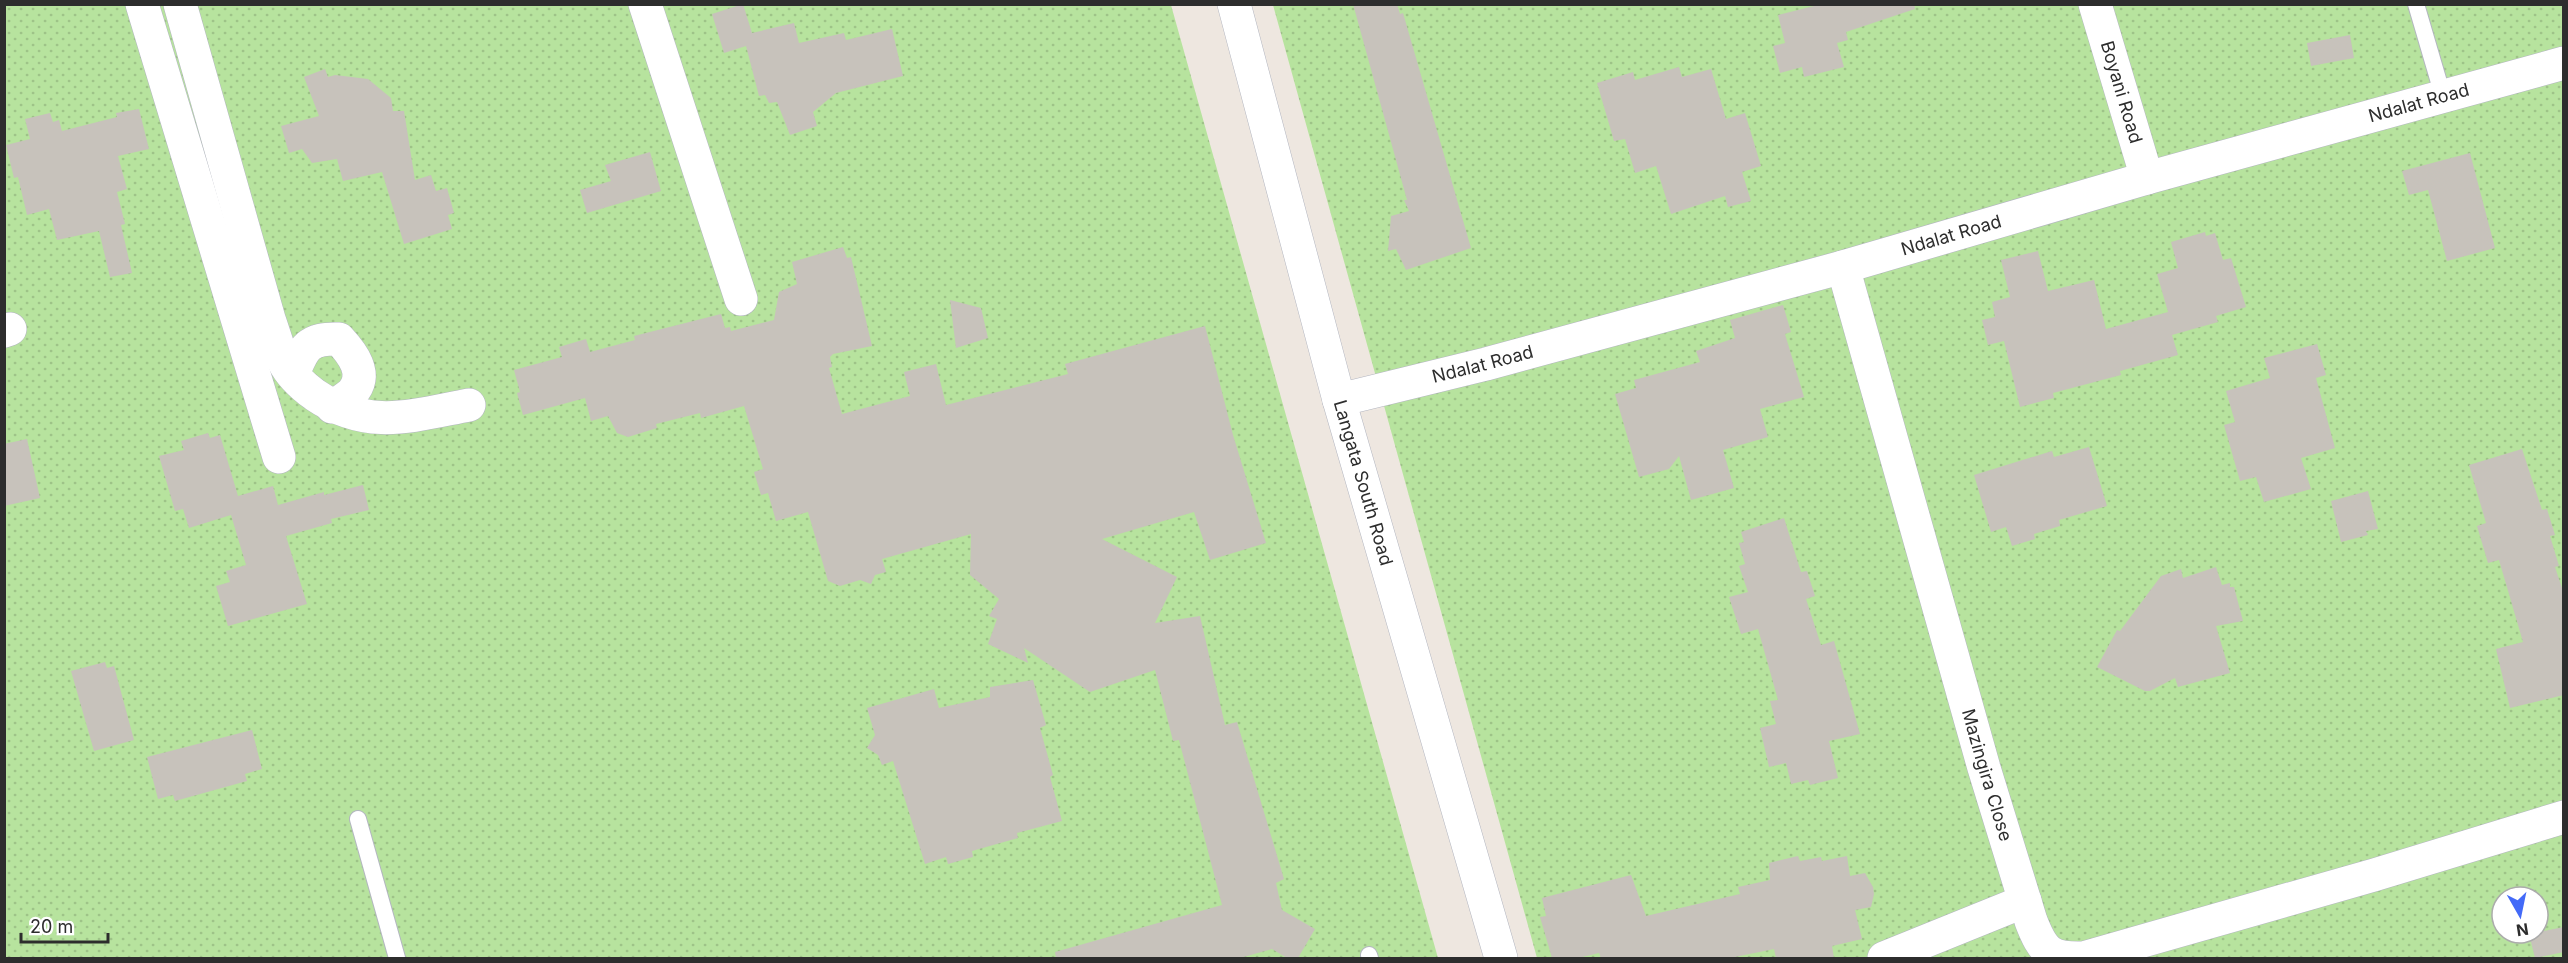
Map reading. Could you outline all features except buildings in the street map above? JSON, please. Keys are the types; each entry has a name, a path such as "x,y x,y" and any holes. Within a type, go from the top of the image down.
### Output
{"street":[{"path":"142,4 279,457"},
{"path":"180,4 269,319 285,364 306,388 333,406 351,414 377,418 469,405"},
{"path":"645,4 741,299"},
{"name":"Langata South Road","path":"1234,4 1339,400 1502,958"},
{"name":"Boyani Road","path":"2095,4 2147,178"},
{"name":"Ndalat Road","path":"1339,400 1486,364 1843,267 2147,178 2564,63"},
{"name":"Mazingira Close","path":"1843,267 1981,757 2025,902 2037,952 2057,957 2083,958 2374,875 2564,817"},
{"path":"293,374 302,350 322,339 339,339 357,362 359,380 352,393 333,406"},
{"path":"1884,958 2025,902"}],"lane":[{"path":"2416,4 2443,96"},
{"path":"358,819 397,958"}],"green space":[{"path":"5,5 1171,5 1438,958 5,958"},
{"path":"1273,5 2563,5 2563,958 1537,958"}]}
